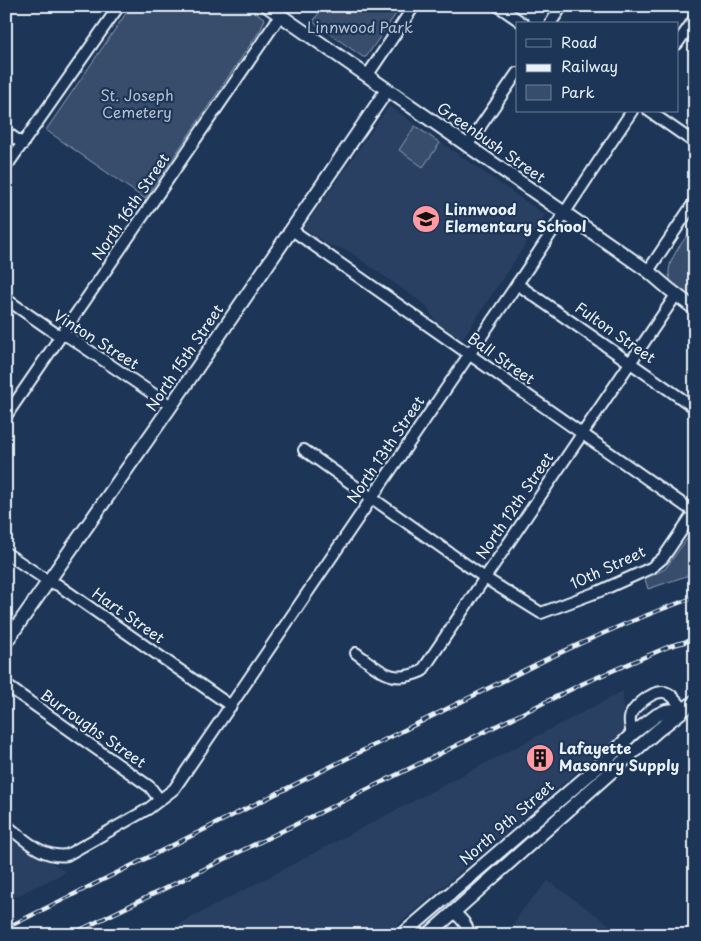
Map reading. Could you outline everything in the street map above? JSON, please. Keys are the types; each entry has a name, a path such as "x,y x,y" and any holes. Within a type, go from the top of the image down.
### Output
{"main road":[{"name":"Greenbush Street","path":"267,6 648,271 695,309"},
{"name":"North 15th Street","path":"6,642 171,406 387,90"},
{"name":"North 9th Street","path":"428,935 657,731 695,701"},
{"name":"North 9th Street","path":"402,935 606,760 632,734 666,711 684,709"},
{"path":"684,709 695,717"}],"street":[{"path":"6,167 119,6"},
{"path":"367,76 414,6"},
{"path":"498,6 521,22"},
{"path":"551,22 562,6"},
{"name":"North 16th Street","path":"6,416 280,16"},
{"path":"678,43 695,18"},
{"path":"467,146 516,73"},
{"name":"North 13th Street","path":"6,825 40,851 59,857 67,855 108,833 174,789 517,284 631,112"},
{"path":"650,112 695,142"},
{"path":"6,132 23,144"},
{"path":"648,271 695,201"},
{"name":"Ball Street","path":"292,230 581,434 694,511"},
{"name":"Fulton Street","path":"517,284 695,408"},
{"name":"North 12th Street","path":"356,653 387,675 410,677 422,671 676,295"},
{"name":"Vinton Street","path":"6,299 56,334 69,337 171,406"},
{"path":"304,450 486,578"},
{"name":"10th Street","path":"486,578 541,613 600,591 651,568 663,558 694,511"},
{"name":"Hart Street","path":"6,553 48,581 58,585 231,706"},
{"name":"Burroughs Street","path":"6,685 150,787 160,800"},
{"path":"632,734 629,721 633,710 655,694 666,693 684,709"},
{"path":"454,912 466,926 469,931 468,935"}],"shaded area":[{"path":"389,106 545,215 462,339 437,322 424,304 347,250 329,245 304,228"},
{"path":"623,691 623,732 386,935 158,935"},
{"path":"6,832 66,872 6,901"},
{"path":"548,881 624,935 507,935 523,909"}],"green space":[{"name":"St. Joseph Cemetery","path":"131,6 247,6 265,19 261,29 145,199 46,130"},
{"name":"Linnwood Park","path":"323,6 397,6 400,8 366,57 363,57 313,22"},
{"path":"415,126 440,143 423,167 399,150"},
{"path":"695,225 695,302 673,285 669,270 675,254"},
{"path":"695,528 695,573 648,589 645,579 665,569"}],"railway":[{"path":"6,928 547,659 620,626 695,597"},
{"path":"70,935 584,683 670,646 695,639"}],"place":[{"name":"Linnwood Elementary School","path":"426,219"},
{"name":"Lafayette Masonry Supply","path":"540,758"}]}
